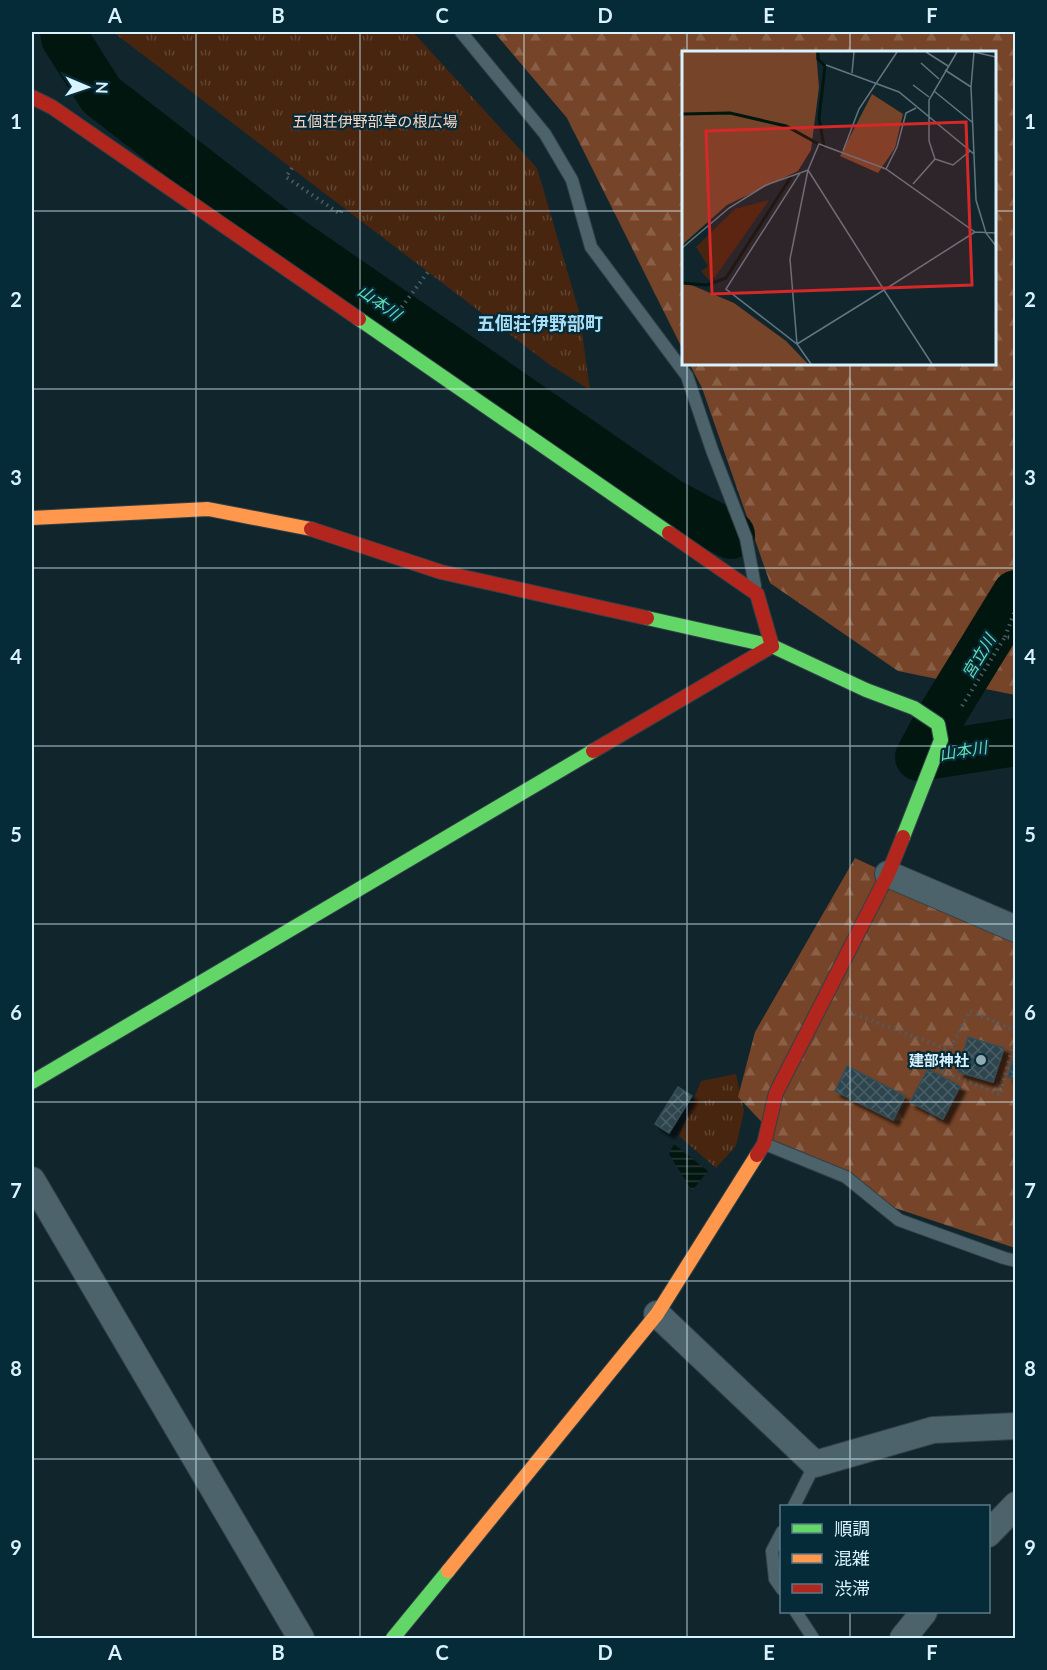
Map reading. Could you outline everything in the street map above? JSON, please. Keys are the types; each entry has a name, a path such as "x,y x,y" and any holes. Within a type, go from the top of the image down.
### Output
{"street":[{"path":"32,97 62,114 757,594 772,646"},
{"path":"32,518 208,509 311,529 441,572 772,646 866,690 914,708 938,724 941,740 888,874 777,1093 764,1144 657,1314 393,1638"},
{"path":"32,1082 772,646"},
{"path":"888,874 1016,929"},
{"path":"32,1180 301,1638"},
{"path":"657,1314 815,1464 933,1430 1016,1426"},
{"path":"990,1532 1016,1505"},
{"path":"903,1638 922,1613"}],"lane":[{"path":"461,32 545,134 572,180 591,247 687,376 712,450 746,538 757,594"},
{"path":"764,1144 846,1177 899,1220 1016,1261"},
{"path":"794,1505 815,1464"},
{"path":"780,1536 772,1551 775,1579 780,1586"},
{"path":"797,1613 813,1638"}],"path":[{"path":"292,168 286,177 340,214 344,207"},
{"path":"409,298 428,272"},
{"path":"941,740 1005,637 1016,608"},
{"path":"1005,637 1016,639"},
{"path":"823,1002 949,1050"},
{"path":"1016,1030 970,1011 939,1070 1000,1095 1016,1035"}],"green space":[{"name":"五個荘伊野部草の根広場","path":"113,32 413,32 537,168 579,311 590,390 550,365"},
{"path":"494,32 1015,32 1015,695 898,671 770,583 702,388 690,364 996,364 996,51 682,51 682,348 567,118"},
{"path":"855,858 1015,933 1015,1248 895,1208 848,1175 773,1143 773,1134 738,1097 755,1032"},
{"path":"736,1074 744,1111 736,1146 716,1168 679,1136 701,1081"}],"shaded area":[{"path":"674,1144 708,1171 692,1191 669,1154"}],"building":[{"name":"建部神社","path":"968,1037 1004,1048 993,1082 958,1072"},
{"path":"1012,1062 1016,1063 1016,1079 1008,1077"},
{"path":"847,1066 905,1096 893,1120 835,1091"},
{"path":"928,1069 960,1086 943,1119 910,1102"},
{"path":"678,1087 692,1096 669,1133 655,1124"}],"waterway":[{"name":"山本川","path":"64,32 65,38 101,95 267,224 669,502 731,535"},
{"name":"宮立川","path":"919,757 940,718 1016,594"},
{"name":"山本川","path":"919,757 1016,742"}],"traffic: fast":[{"path":"359,319 669,533"},
{"path":"647,618 772,646 866,690 914,708 938,724 941,740 903,837"},
{"path":"32,1082 593,751"},
{"path":"393,1638 448,1571"}],"traffic: slow":[{"path":"32,518 208,509 311,529"},
{"path":"448,1571 657,1314 757,1155"}],"traffic: jam":[{"path":"32,97 52,107 359,319"},
{"path":"311,529 441,572 647,618"},
{"path":"593,751 772,646 757,594 669,533"},
{"path":"757,1155 764,1144 776,1093 888,874 903,837"}],"place":[{"name":"建部神社","path":"981,1060"}],"district":[{"name":"五個荘伊野部町","path":"540,323"}]}
